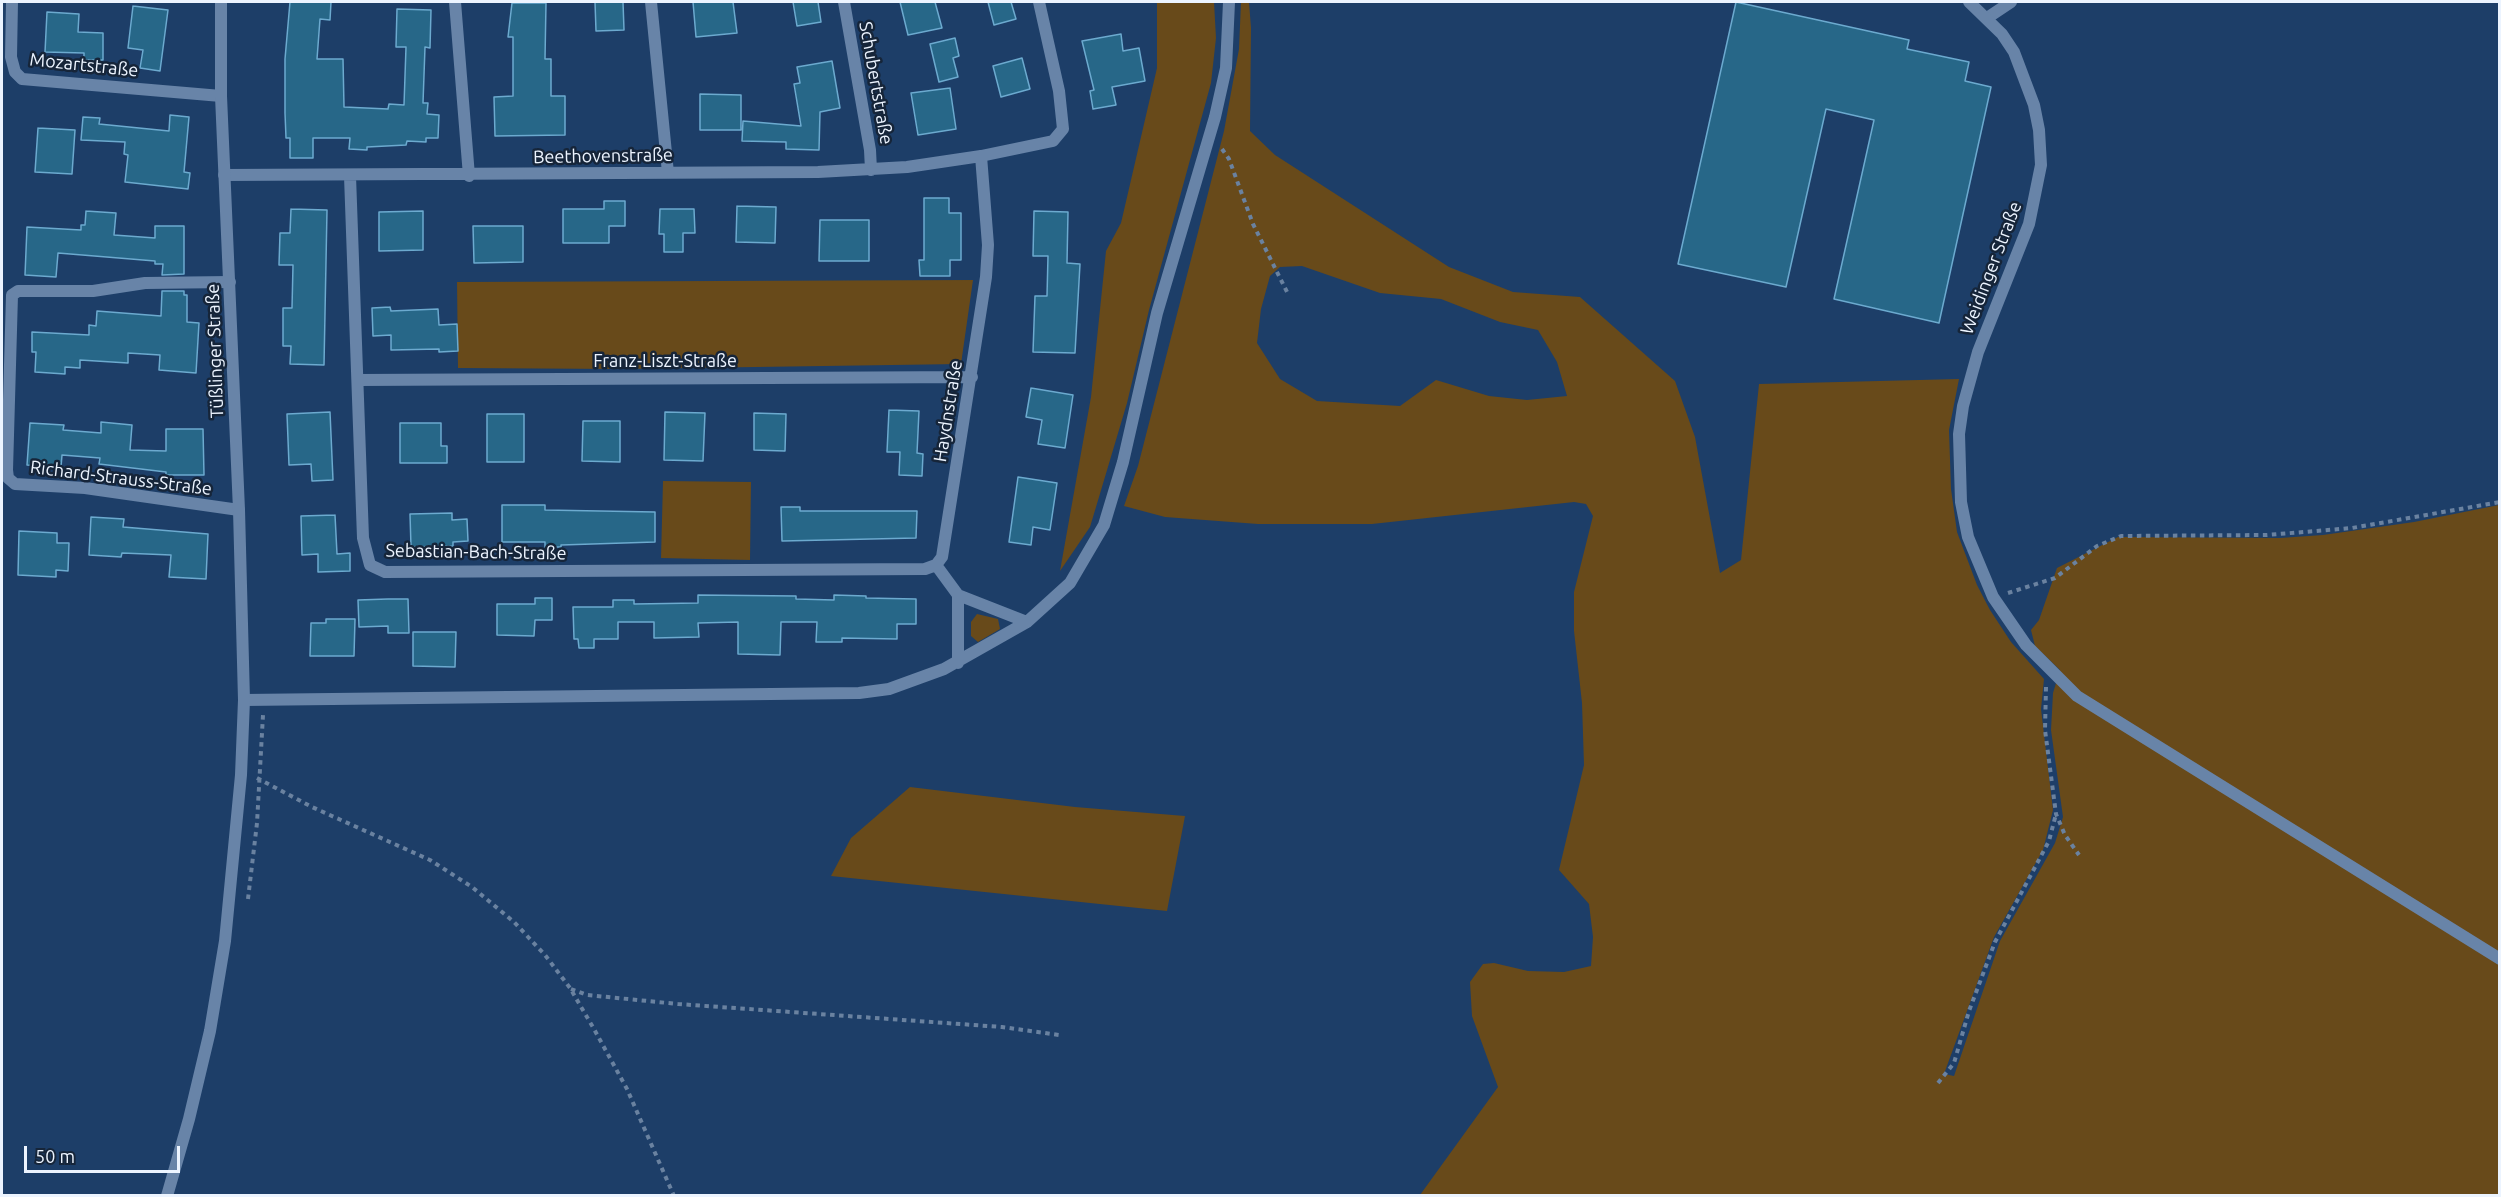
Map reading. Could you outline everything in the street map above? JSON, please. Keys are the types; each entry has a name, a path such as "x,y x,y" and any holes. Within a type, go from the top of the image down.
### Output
{"street":[{"name":"Mozartstraße","path":"12,2 11,57 15,72 22,79 221,96"},
{"name":"Tüßlinger Straße","path":"167,1196 189,1119 210,1031 225,941 237,837 244,700 239,510 221,96 221,2"},
{"path":"456,2 469,176"},
{"path":"651,2 668,173"},
{"name":"Schubertstraße","path":"844,2 870,150 871,170"},
{"name":"Beethovenstraße","path":"224,175 469,176 871,170 981,156 1053,141 1063,129 1059,91 1039,2"},
{"path":"244,700 859,693 889,689 957,663 1027,622 1070,583 1104,525 1125,452 1157,313 1226,68 1229,2"},
{"name":"Weidinger Straße","path":"1969,2 1987,18 2014,52 2025,77 2039,130 2041,165 2029,224 1978,352 1963,406 1959,434 1958,471 1968,537 1993,597 2026,645 2077,696 2499,959"},
{"path":"1987,18 2011,2"},
{"name":"Haydnstraße","path":"936,565 942,557 972,377 988,245 981,156"},
{"name":"Sebastian-Bach-Straße","path":"350,176 363,538 370,565 385,573 925,568 936,565"},
{"name":"Richard-Strauss-Straße","path":"230,282 144,284 93,291 18,291 12,295 7,470 8,478 15,484 85,488 239,510"},
{"name":"Franz-Liszt-Straße","path":"358,380 972,377"},
{"path":"936,565 958,595 1027,622"},
{"path":"957,663 958,595"}],"path":[{"path":"1209,135 1229,159 1253,224 1288,294"},
{"path":"1993,597 2032,588 2055,578 2097,546 2121,536 2267,536 2331,530 2499,502"},
{"path":"2048,668 2044,698 2045,730 2056,814 2065,835 2079,855"},
{"path":"260,778 312,807 430,860 472,887 514,922 545,955 570,988 627,1089 674,1196"},
{"path":"1938,1083 1954,1063 1969,1011 1995,942 2049,841 2056,814"},
{"path":"570,988 587,995 655,1002 1002,1027 1059,1035"}],"shaded area":[{"path":"1157,2 1214,2 1216,38 1211,83 1149,310 1127,403 1090,527 1060,571 1091,397 1106,251 1121,223 1157,68"},
{"path":"1241,2 1249,2 1250,131 1275,155 1449,267 1513,292 1580,297 1675,381 1695,437 1720,573 1741,560 1759,384 1959,379 1949,430 1951,489 1957,532 1977,585 1990,610 2011,642 2044,679 2041,709 2053,810 2043,850 1994,937 1944,1074 1954,1076 2000,941 2055,843 2063,817 2051,730 2053,693 2060,670 2035,646 2031,630 2039,620 2057,568 2118,537 2280,538 2323,535 2414,522 2499,505 2499,1195 1420,1195 1498,1087 1472,1016 1470,982 1483,964 1494,963 1528,971 1564,972 1591,966 1593,937 1589,904 1559,870 1584,765 1582,703 1574,631 1574,592 1593,516 1586,504 1574,502 1372,524 1258,524 1165,517 1124,506 1138,466 1224,131 1239,49","holes":["1302,266 1380,293 1441,299 1500,322 1538,330 1557,362 1567,396 1527,400 1489,396 1436,380 1400,406 1317,401 1280,379 1257,343 1261,309 1270,276 1280,267"]},
{"path":"973,280 961,364 619,369 458,368 457,282"},
{"path":"663,481 751,482 750,560 661,558"},
{"path":"977,614 998,619 1000,629 978,642 971,636 971,622"},
{"path":"910,787 1075,807 1185,816 1167,911 831,876 851,838"}],"building":[{"path":"290,2 331,2 330,20 320,19 317,59 343,59 344,107 388,109 389,104 404,105 406,47 396,47 397,9 431,10 430,48 425,47 423,103 428,103 427,114 439,115 438,138 426,138 426,142 407,141 406,145 367,147 367,150 349,149 350,138 313,138 313,158 290,158 290,138 286,138 285,59"},
{"path":"595,2 623,2 624,30 596,31"},
{"path":"693,2 733,2 737,33 696,37"},
{"path":"793,2 818,2 821,22 797,26"},
{"path":"900,2 935,2 942,28 908,35"},
{"path":"988,2 1011,2 1016,19 994,25"},
{"path":"1736,2 1909,40 1907,49 1969,62 1965,81 1991,87 1939,323 1834,299 1874,120 1826,109 1786,287 1678,264"},
{"path":"512,3 546,3 545,59 551,59 551,96 565,96 565,135 495,136 494,97 513,96 513,37 508,37"},
{"path":"133,6 168,10 160,71 140,68 143,50 128,48"},
{"path":"47,12 79,14 78,32 103,33 103,60 84,60 84,53 45,52"},
{"path":"1121,34 1123,51 1139,48 1145,81 1112,87 1116,105 1093,109 1090,91 1094,90 1082,41"},
{"path":"955,38 959,56 953,58 958,77 939,82 930,44"},
{"path":"1022,58 1030,89 1001,97 993,66"},
{"path":"832,61 840,108 820,112 819,150 786,149 786,142 742,141 743,121 801,126 794,84 800,83 797,67"},
{"path":"950,88 956,129 918,135 911,93"},
{"path":"700,94 741,95 741,130 700,130"},
{"path":"170,115 189,117 184,172 190,173 188,189 125,182 128,155 124,154 125,142 81,140 83,117 100,118 99,124 169,131"},
{"path":"38,128 75,130 72,174 35,172"},
{"path":"924,198 949,198 949,213 961,213 961,260 950,260 950,276 920,276 919,260 924,260"},
{"path":"604,201 625,201 625,226 609,226 609,243 563,243 563,209 604,209"},
{"path":"737,206 776,207 775,243 736,242"},
{"path":"291,209 327,210 324,365 290,364 291,346 283,346 283,308 292,308 293,265 279,265 280,233 290,233"},
{"path":"660,209 694,209 695,233 683,233 683,252 664,252 664,234 659,234"},
{"path":"86,211 116,213 114,235 155,238 155,226 184,226 184,274 162,275 163,264 155,264 155,261 58,253 56,277 25,275 27,227 81,230 81,225 85,225"},
{"path":"423,211 423,250 379,251 379,212"},
{"path":"1034,211 1068,212 1067,263 1080,264 1075,353 1033,352 1035,296 1047,296 1048,256 1033,256"},
{"path":"820,220 869,220 869,261 819,261"},
{"path":"473,226 523,226 523,262 474,263"},
{"path":"162,291 184,291 184,295 187,295 187,322 199,323 196,373 159,370 160,355 128,353 128,363 80,360 80,368 65,367 65,374 35,372 36,352 32,352 32,332 89,335 89,325 96,326 97,311 161,316"},
{"path":"390,307 391,311 438,309 439,325 457,324 458,351 391,350 391,335 373,336 372,308"},
{"path":"1031,388 1073,395 1065,448 1038,444 1042,420 1026,417"},
{"path":"889,410 919,411 917,453 923,454 922,476 899,475 900,452 887,452"},
{"path":"330,412 333,480 312,481 311,464 289,465 287,414"},
{"path":"665,412 705,413 703,461 664,460"},
{"path":"754,413 786,414 785,451 754,450"},
{"path":"487,414 524,414 524,462 487,462"},
{"path":"583,421 620,421 620,462 582,461"},
{"path":"101,422 132,425 130,450 166,451 166,429 203,429 204,475 166,475 166,472 99,464 100,458 62,455 61,467 27,465 30,423 64,425 63,430 101,433"},
{"path":"400,423 441,423 441,446 447,446 447,463 400,463"},
{"path":"1018,477 1057,483 1050,530 1033,527 1031,545 1009,542"},
{"path":"502,505 545,505 545,510 655,512 655,542 545,547 545,542 502,542"},
{"path":"781,507 800,507 800,511 917,511 916,538 782,541"},
{"path":"452,513 452,520 467,519 468,541 453,542 453,546 411,547 410,514"},
{"path":"335,515 337,554 350,553 350,571 318,572 318,554 302,555 301,516"},
{"path":"91,517 124,519 123,527 208,534 206,579 169,577 171,555 122,553 121,557 89,555"},
{"path":"19,531 57,533 57,543 69,543 68,571 56,570 56,577 18,575"},
{"path":"698,595 796,596 796,599 834,600 834,595 916,599 916,624 897,624 897,639 842,638 842,642 816,642 817,622 781,622 780,655 738,654 738,622 698,623 699,637 654,638 654,622 618,622 618,639 594,639 594,648 579,648 578,639 574,639 573,607 613,607 613,600 634,600 634,604 698,603"},
{"path":"535,598 552,598 552,620 535,620 534,636 497,635 497,604 535,604"},
{"path":"408,599 409,633 388,633 388,626 359,627 358,600"},
{"path":"326,619 355,619 354,656 310,656 311,623 326,623"},
{"path":"413,632 456,632 455,667 413,666"}]}
